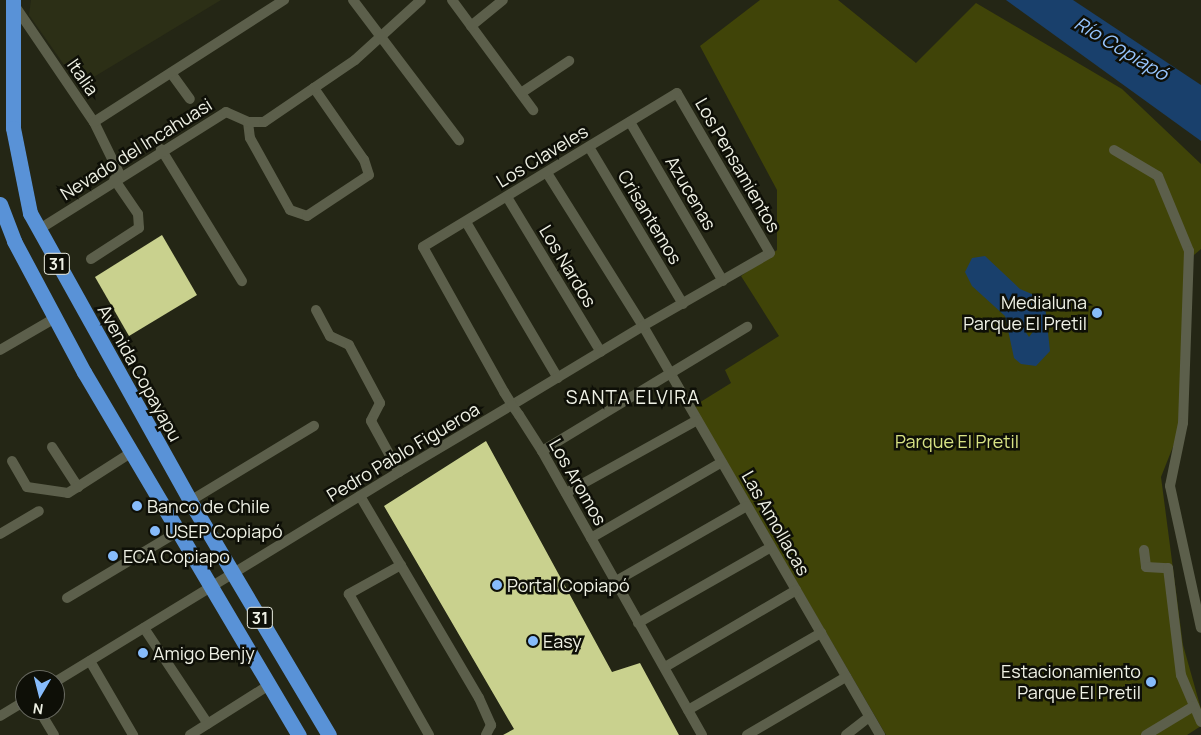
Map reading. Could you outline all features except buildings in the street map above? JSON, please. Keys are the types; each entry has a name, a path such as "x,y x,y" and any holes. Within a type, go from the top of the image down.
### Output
{"highway":[{"name":"Avenida Copayapu","path":"13,1 13,128 25,193 38,230 190,501 329,735"},
{"name":"31","path":"0,204 14,241 55,318 299,735"},
{"path":"287,715 310,702"}],"street":[{"path":"94,122 284,0"},
{"path":"353,0 459,140"},
{"path":"314,88 364,160 369,175 307,216 290,210 250,138 248,122 264,122 314,88 380,36 421,0"},
{"path":"452,0 533,110"},
{"path":"471,26 503,0"},
{"name":"Italia","path":"13,1 94,122 117,177 138,214 139,228 90,259"},
{"path":"521,93 568,61"},
{"path":"171,73 190,99"},
{"name":"Los Claveles","path":"423,247 677,93"},
{"name":"Los Pensamientos","path":"677,93 770,253"},
{"name":"Nevado del Incahuasi","path":"38,230 161,149 226,112 248,122"},
{"name":"Azucenas","path":"630,122 723,281"},
{"name":"Crisantemos","path":"589,147 683,304"},
{"path":"161,149 242,281"},
{"path":"1114,150 1158,176 1189,251 1183,423 1170,486 1201,628"},
{"name":"Las Amollacas","path":"547,173 643,326 880,735"},
{"name":"Los Nardos","path":"507,197 601,352"},
{"path":"466,222 558,378"},
{"name":"Los Aromos","path":"423,247 512,405 542,451 616,580 638,623 665,667 702,735"},
{"name":"Pedro Pablo Figueroa","path":"65,676 211,586 234,575 399,472 643,326 770,253"},
{"path":"316,310 330,336 349,346 380,404 370,421 399,472"},
{"path":"0,350 55,318"},
{"path":"542,451 671,375 747,327"},
{"path":"566,493 697,420"},
{"path":"190,501 314,426"},
{"path":"52,447 78,487"},
{"path":"12,461 27,486 68,493 132,452"},
{"path":"591,538 722,462"},
{"path":"360,496 479,698 491,725 486,735"},
{"path":"616,580 747,506"},
{"path":"0,534 39,511"},
{"path":"67,598 179,531"},
{"path":"638,623 771,547"},
{"path":"1144,550 1146,567 1168,568 1181,675 1201,722"},
{"path":"401,565 349,594 429,735"},
{"path":"665,667 796,590"},
{"path":"144,628 208,724"},
{"path":"688,710 820,633"},
{"path":"90,661 133,735"},
{"path":"747,735 846,677"},
{"path":"190,735 269,685"},
{"path":"0,716 15,706"},
{"path":"1146,735 1194,706"},
{"path":"846,735 869,717"},
{"path":"46,720 54,735"}],"shaded area":[{"path":"31,0 221,0 79,86 29,15"}],"green space":[{"name":"Parque El Pretil","path":"760,0 838,0 916,63 976,3 1122,89 1201,164 1201,249 1187,261 1178,434 1161,477 1183,645 1201,709 1201,726 1187,735 886,735 694,406 731,383 725,370 779,336 741,276 777,250 777,190 700,46"}],"water":[{"name":"Río Copiapó","path":"1006,0 1073,0 1201,85 1201,141"},
{"path":"985,256 1020,289 1039,297 1045,305 1050,351 1036,366 1021,364 1014,358 1005,316 972,286 965,272 972,258","holes":["1031,320 1038,325 1029,337 1025,331"]}],"place":[{"name":"Medialuna Parque El Pretil","path":"1097,313"},
{"name":"Banco de Chile","path":"137,506"},
{"name":"USEP Copiapó","path":"155,531"},
{"name":"ECA Copiapo","path":"113,556"},
{"name":"Portal Copiapó","path":"497,585"},
{"name":"Easy","path":"533,641"},
{"name":"Amigo Benjy","path":"143,653"},
{"name":"Estacionamiento Parque El Pretil","path":"1151,682"}],"district":[{"name":"SANTA ELVIRA","path":"633,398"}]}
